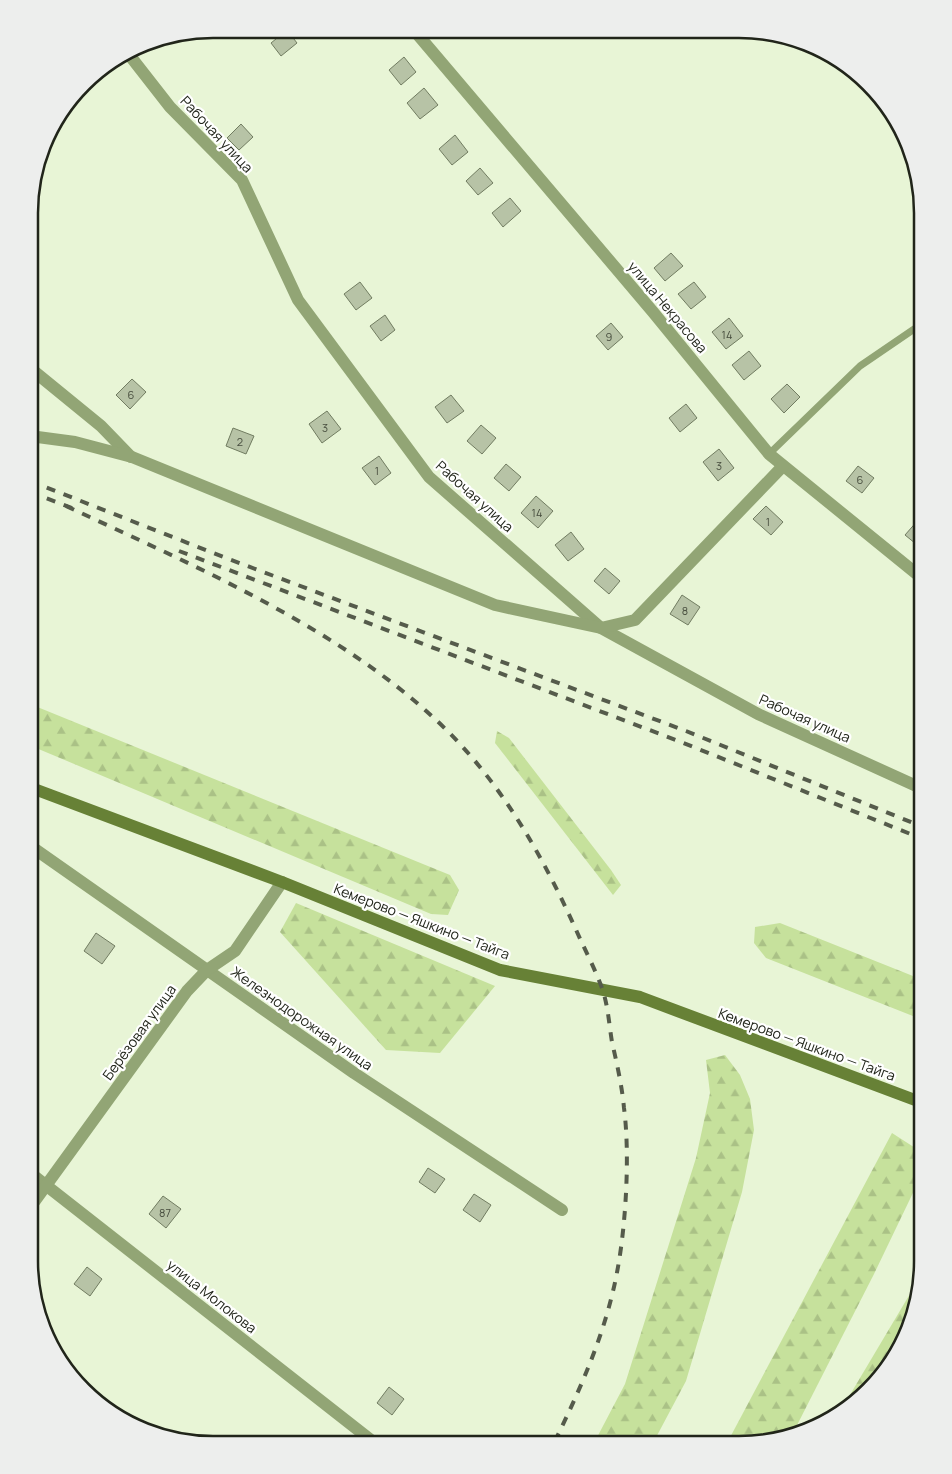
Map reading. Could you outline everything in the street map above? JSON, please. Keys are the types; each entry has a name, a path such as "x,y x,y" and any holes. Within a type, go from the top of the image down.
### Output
{"main road":[{"name":"Кемерово — Яшкино — Тайга","path":"38,790 282,882 500,970 640,998 914,1100"}],"street":[{"name":"улица Некрасова","path":"421,38 653,312 769,454 914,572"},
{"name":"Рабочая улица","path":"131,58 170,107 242,180 298,300 429,477 601,628 758,714 914,784"},
{"path":"38,375 101,426 132,457"},
{"path":"38,437 76,442 132,457 495,605 601,628 635,620 783,466"},
{"name":"Железнодорожная улица","path":"38,851 354,1073 562,1210"},
{"name":"Берёзовая улица","path":"38,1197 187,991 207,970 235,950 282,882"},
{"name":"улица Молокова","path":"38,1178 366,1436"}],"lane":[{"path":"769,454 860,366 914,329"}],"green space":[{"path":"38,707 450,875 459,890 448,915 431,914 38,749"},
{"path":"497,731 509,738 611,870 621,885 613,895 495,743"},
{"path":"296,903 495,986 440,1053 386,1050 280,932"},
{"path":"780,923 914,976 914,1016 766,958 754,943 755,927"},
{"path":"725,1055 740,1075 750,1099 754,1130 742,1192 686,1381 657,1436 598,1436 625,1384 696,1158 710,1093 706,1060"},
{"path":"892,1133 914,1147 914,1191 796,1427 762,1435 731,1436"},
{"path":"912,1291 909,1306 891,1349 871,1377 848,1399"}],"building":[{"path":"277,38 293,38 297,43 281,56 271,43"},
{"path":"404,57 416,72 401,85 389,70"},
{"path":"424,88 438,105 420,119 407,103"},
{"path":"241,124 253,137 239,150 227,138"},
{"path":"455,135 468,152 452,165 439,149"},
{"path":"480,168 493,183 478,195 466,181"},
{"path":"510,198 521,211 503,227 492,213"},
{"path":"671,253 683,266 665,281 654,268"},
{"path":"360,282 372,298 356,310 344,294"},
{"path":"694,282 706,297 691,309 678,294"},
{"path":"385,315 395,330 381,341 370,326"},
{"path":"729,318 743,336 726,349 712,332"},
{"path":"611,323 623,337 608,350 596,336"},
{"path":"749,351 761,366 744,380 732,365"},
{"path":"132,379 146,392 130,409 116,395"},
{"path":"787,384 800,397 784,413 771,399"},
{"path":"451,395 464,411 447,423 435,407"},
{"path":"686,404 697,418 680,432 669,418"},
{"path":"327,411 341,429 322,443 309,424"},
{"path":"481,425 496,438 482,454 467,441"},
{"path":"233,428 254,436 246,454 226,446"},
{"path":"719,449 734,468 718,481 703,462"},
{"path":"379,456 391,473 375,485 362,468"},
{"path":"506,464 521,477 509,491 494,478"},
{"path":"858,466 874,478 862,493 846,481"},
{"path":"536,496 553,511 538,528 521,513"},
{"path":"766,506 783,522 771,535 753,519"},
{"path":"914,525 914,542 905,535"},
{"path":"571,532 584,549 568,561 555,545"},
{"path":"605,568 620,581 609,594 594,581"},
{"path":"682,595 700,607 688,625 670,614"},
{"path":"96,933 115,946 102,964 84,951"},
{"path":"428,1168 445,1179 435,1193 419,1182"},
{"path":"474,1194 491,1205 480,1222 463,1210"},
{"path":"163,1196 181,1209 166,1228 149,1214"},
{"path":"87,1267 102,1279 90,1296 74,1284"},
{"path":"389,1387 404,1399 392,1415 377,1403"}],"railway":[{"path":"38,484 226,558 686,731 914,823"},
{"path":"38,495 72,508"},
{"path":"66,506 211,574 259,599 352,654 395,685 435,719 479,766 517,818 549,874 604,994 622,1092 627,1146 623,1230 613,1290 592,1358 557,1436"},
{"path":"179,551 681,742 914,835"}]}
